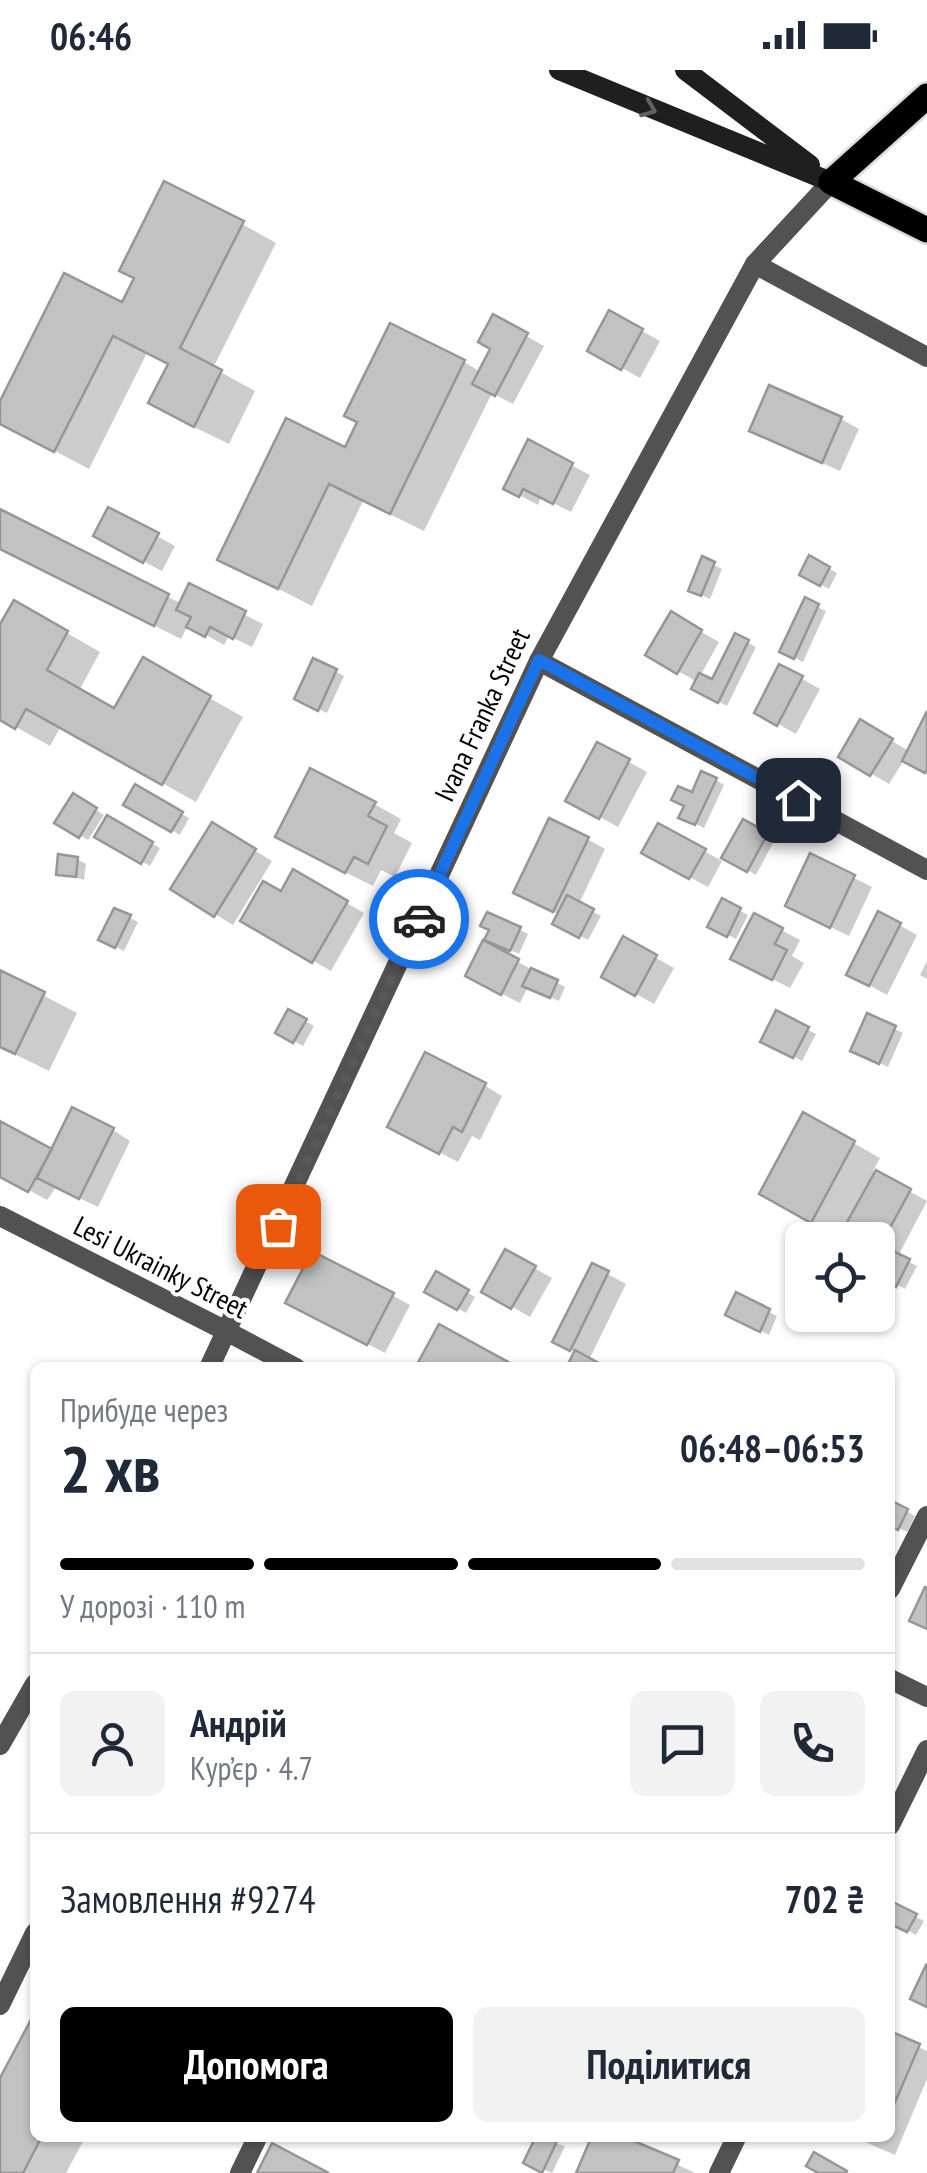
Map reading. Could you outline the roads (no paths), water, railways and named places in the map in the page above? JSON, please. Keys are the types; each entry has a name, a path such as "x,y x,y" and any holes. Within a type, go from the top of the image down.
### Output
{"main road":[{"path":"560,70 831,182 927,230"},
{"path":"685,70 831,182"},
{"name":"Ivana Franka Street","path":"831,182 927,96"}],"street":[{"name":"Ivana Franka Street","path":"212,1362 539,660 755,264 831,182"},
{"path":"755,264 927,357"},
{"path":"539,660 927,870"},
{"name":"Lesi Ukrainky Street","path":"0,1216 285,1362"},
{"path":"895,1579 927,1516"},
{"path":"895,1681 927,1697"},
{"path":"0,1745 30,1693"},
{"path":"895,1815 927,1750"},
{"path":"0,2005 30,1943"},
{"path":"240,2173 255,2142"},
{"path":"719,2173 734,2142"}]}
